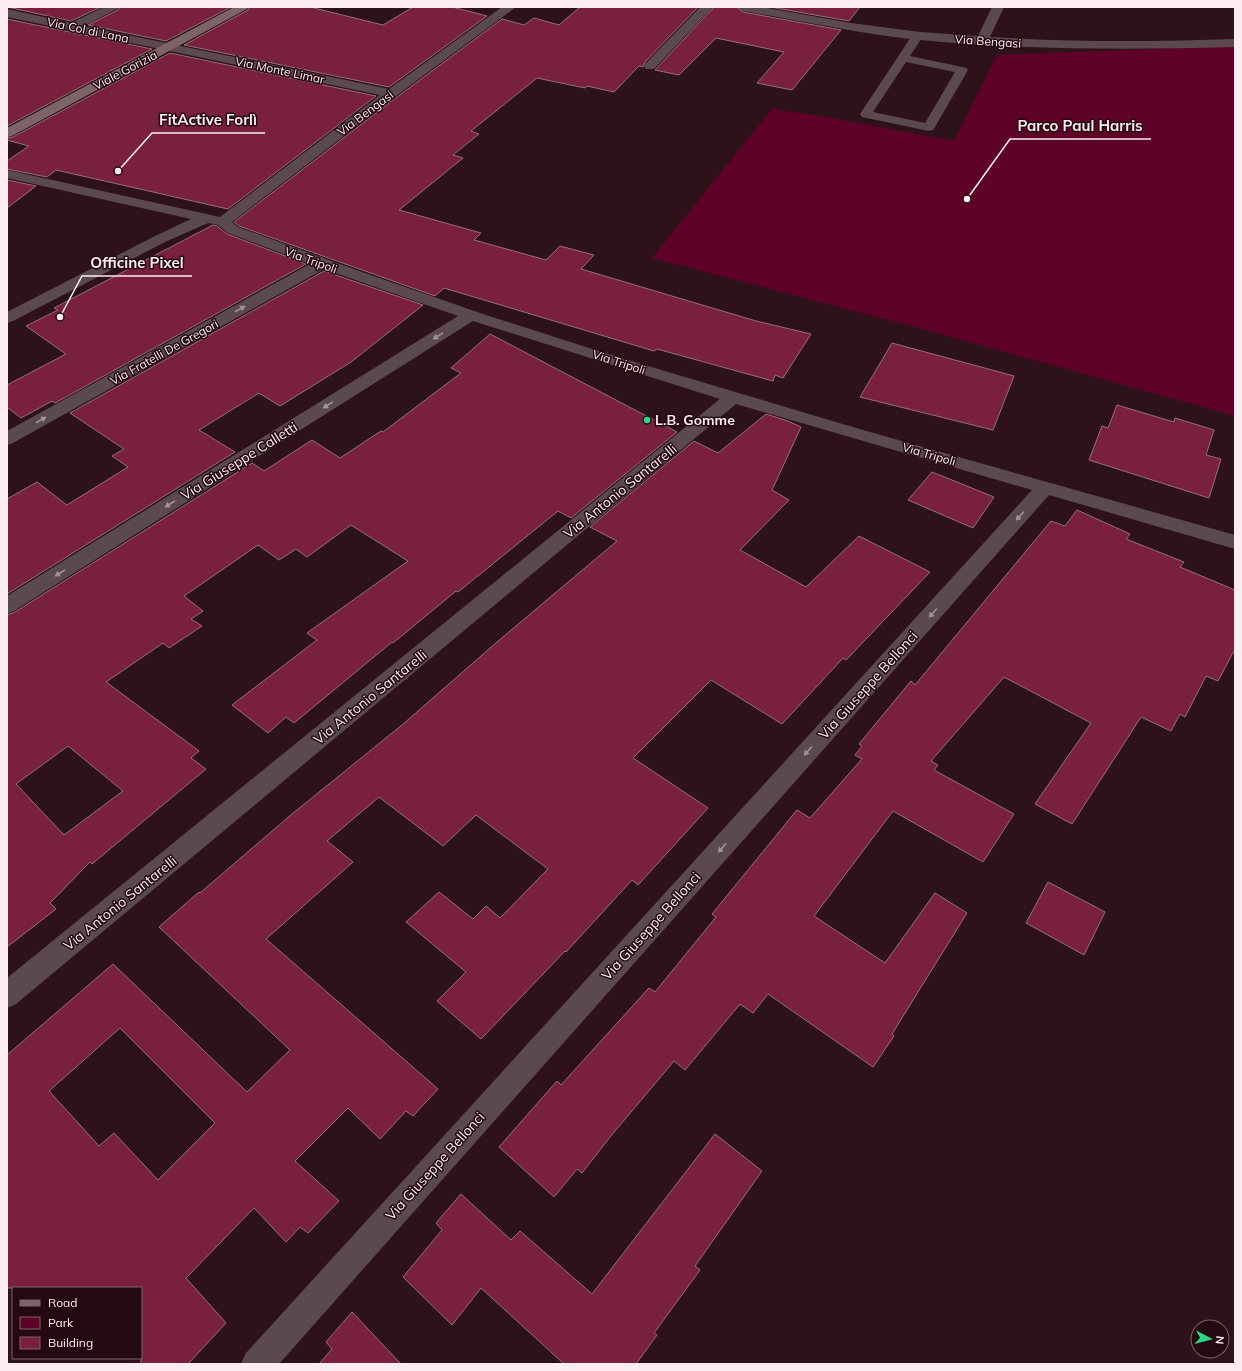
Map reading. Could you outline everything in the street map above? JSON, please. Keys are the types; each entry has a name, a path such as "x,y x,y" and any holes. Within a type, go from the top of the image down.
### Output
{"street":[{"path":"74,26 113,7"},
{"name":"Viale Gorizia","path":"7,133 243,7"},
{"name":"Via Bengasi","path":"223,222 391,92 510,7"},
{"path":"650,66 707,7"},
{"name":"Via Bengasi","path":"743,7 851,27 917,36 1057,45 1145,46 1235,42"},
{"path":"982,40 998,7"},
{"name":"Via Col di Lana","path":"7,12 169,47"},
{"name":"Via Monte Limar","path":"169,47 391,92"},
{"name":"Via Tripoli","path":"7,174 223,222 233,230 322,264 471,315 732,398 1235,542"},
{"path":"7,318 160,239 207,218"},
{"name":"Via Fratelli De Gregori","path":"7,439 322,264"},
{"name":"Via Giuseppe Calletti","path":"7,606 471,315"},
{"name":"Via Antonio Santarelli","path":"7,995 732,398"},
{"name":"Via Giuseppe Bellonci","path":"257,1364 1046,487"}],"lane":[{"path":"903,58 962,70 928,127 866,114 917,36"}],"green space":[{"path":"1235,46 1235,416 919,328 652,258 772,109 820,116 954,141 997,55"}],"building":[{"path":"7,7 101,7 71,21"},
{"path":"120,7 231,7 166,41 88,25 118,10"},
{"path":"250,7 310,7 383,25 413,7 452,7 487,16 389,87 184,45 248,10"},
{"path":"580,7 698,7 645,62 643,67 639,66 614,92 587,86 585,88 537,78 471,131 479,134 453,155 463,158 399,210 481,233 474,240 546,260 560,246 594,255 581,269 756,321 811,334 783,378 775,375 773,381 657,349 654,351 444,288 435,296 239,226 234,222 397,97 502,19 524,25 534,18 559,25"},
{"path":"714,7 736,7 743,12 841,30 792,90 757,83 784,52 716,38 679,75 655,70"},
{"path":"770,7 860,7 849,21"},
{"path":"7,19 152,49 7,126"},
{"path":"170,53 376,96 228,209 56,170 47,177 7,169 7,161 29,146 7,140 7,138 13,137"},
{"path":"7,180 36,186 7,208"},
{"path":"213,225 217,226 227,234 306,264 55,403 52,401 21,418 7,407 7,385 66,354 26,326 58,310 54,308"},
{"path":"324,271 423,305 351,362 280,406 259,393 199,430 235,452 7,594 7,499 37,482 67,505 128,467 112,456 124,449 70,413"},
{"path":"490,334 677,432 571,518 558,511 458,592 456,591 393,643 392,642 294,723 286,717 268,733 232,705 317,640 307,633 408,561 351,525 307,557 296,549 279,560 258,545 184,596 203,611 191,619 202,626 169,648 163,643 106,682 199,751 191,758 206,769 92,864 90,862 50,903 56,909 7,947 7,615 15,612 252,463 264,471 312,440 340,458 381,431 383,432 461,373 451,368","holes":["68,746 123,791 64,835 16,784"]},
{"path":"892,343 1014,376 993,430 860,397"},
{"path":"1117,405 1174,422 1175,418 1214,430 1206,455 1221,459 1209,498 1089,460 1102,426 1108,428"},
{"path":"766,414 801,427 772,490 789,500 740,550 806,587 859,536 930,572 846,660 843,658 782,724 711,680 633,758 708,808 638,885 632,880 566,952 565,951 481,1039 437,1001 466,972 406,922 439,892 473,919 486,906 500,918 548,869 476,815 443,846 379,797 327,841 353,862 266,939 438,1089 413,1116 406,1111 380,1139 348,1108 295,1161 339,1201 308,1233 300,1227 286,1242 254,1208 186,1278 226,1323 188,1364 141,1364 142,1287 7,1288 7,1055 113,964 247,1092 290,1050 159,927 292,814 402,725 497,642 617,541 590,527 694,441 718,453","holes":["120,1028 215,1123 158,1180 114,1133 99,1146 49,1091"]},
{"path":"932,472 994,497 973,528 908,500"},
{"path":"1077,510 1130,534 1126,539 1184,562 1180,567 1235,590 1235,649 1218,681 1206,676 1185,717 1180,714 1171,731 1141,717 1072,824 1035,804 1091,723 1004,677 931,761 938,765 934,770 1014,814 983,862 893,811 814,916 885,963 935,893 967,913 892,1034 894,1036 873,1067 768,994 753,1013 740,1004 685,1070 674,1061 610,1137 582,1173 577,1169 554,1197 499,1147 557,1081 561,1085 649,988 655,992 716,917 712,914 797,810 810,818 862,759 855,755 862,746 859,744 911,681 915,685 1051,521 1065,526"},
{"path":"1048,882 1105,912 1084,955 1026,923"},
{"path":"715,1134 762,1171 695,1266 700,1270 654,1333 657,1335 636,1364 564,1364 481,1288 452,1325 403,1277 442,1230 436,1223 461,1194 511,1240 520,1231 592,1294"},
{"path":"352,1312 401,1364 319,1364 332,1349 326,1342"}],"place":[{"name":"FitActive Forlì","path":"118,171"},
{"name":"Parco Paul Harris","path":"967,199"},
{"name":"Officine Pixel","path":"60,317"},
{"name":"L.B. Gomme","path":"647,420"}]}
